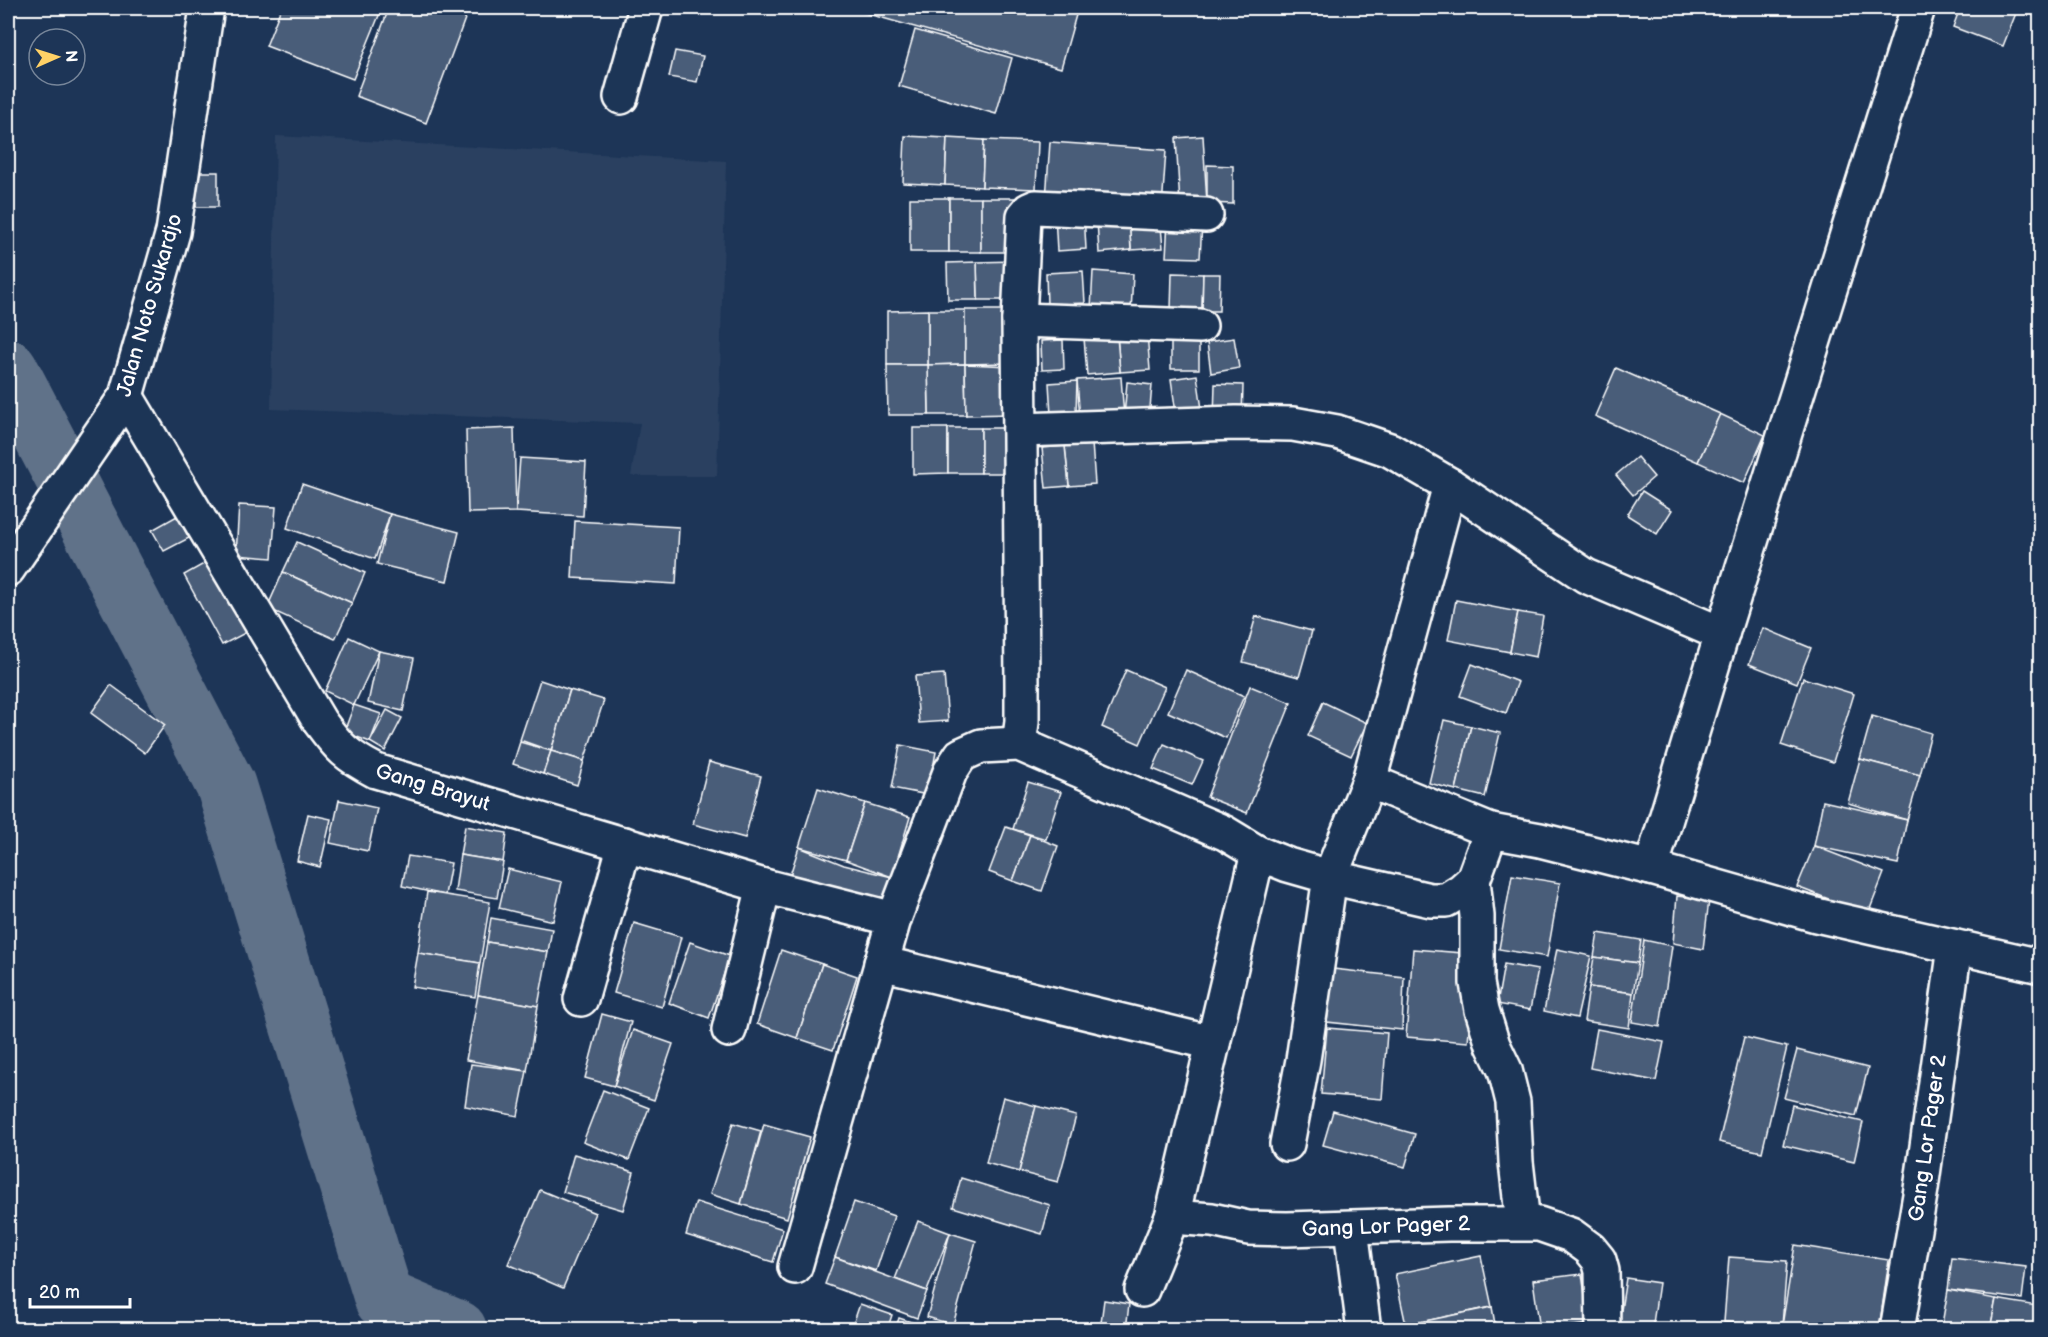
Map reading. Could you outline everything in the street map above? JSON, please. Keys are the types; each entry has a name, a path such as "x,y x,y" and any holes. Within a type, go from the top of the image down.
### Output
{"street":[{"name":"Jalan Noto Sukardjo","path":"8,570 126,396 173,232 207,8"},
{"path":"621,97 646,8"},
{"path":"1651,868 1918,8"},
{"path":"1019,744 1022,694 1019,320 1024,216 1035,207 1206,214"},
{"path":"1019,320 1200,326"},
{"name":"Gang Brayut","path":"126,396 320,722 338,747 356,761 376,771 764,886 894,919"},
{"path":"1020,430 1236,423 1293,424 1337,432 1390,450 1450,485 1586,576 1722,634"},
{"path":"1287,1144 1303,1060 1330,878 1368,781 1450,485"},
{"path":"795,1267 894,919 950,772 961,755 981,746 1019,744 1225,833 1258,853 1330,878 1430,900 1446,900 1473,880"},
{"path":"1368,781 1491,831 1540,840 1651,868 1816,915 2040,966"},
{"path":"1491,831 1473,880 1477,915 1477,983 1484,1017 1493,1045 1505,1070 1513,1102 1516,1162 1523,1223"},
{"path":"581,999 625,844"},
{"path":"1142,1290 1172,1217 1258,853"},
{"path":"729,1030 764,886"},
{"name":"Gang Lor Pager 2","path":"1897,1329 1921,1189 1955,947"},
{"path":"881,963 1213,1043"},
{"name":"Gang Lor Pager 2","path":"1172,1217 1212,1220 1248,1227 1350,1229 1539,1224 1571,1235 1590,1249 1599,1260 1602,1271 1603,1329"},
{"path":"1350,1229 1364,1329"}],"shaded area":[{"path":"276,136 726,161 717,476 631,476 640,423 271,409"}],"building":[{"path":"281,8 382,8 353,79 266,46"},
{"path":"389,8 469,8 426,123 356,96"},
{"path":"847,8 1078,8 1061,68"},
{"path":"1960,8 2018,8 2003,46 1953,27"},
{"path":"915,30 1012,58 996,114 899,86"},
{"path":"675,51 703,56 697,82 669,77"},
{"path":"905,136 947,138 945,185 903,183"},
{"path":"1203,136 1207,203 1180,205 1176,138"},
{"path":"947,138 984,140 982,187 945,185"},
{"path":"984,140 1038,142 1036,189 982,187"},
{"path":"1050,142 1166,150 1162,208 1046,199"},
{"path":"1207,165 1233,166 1233,204 1207,203"},
{"path":"195,172 218,172 218,207 196,207"},
{"path":"910,198 949,198 949,252 910,252"},
{"path":"949,198 981,198 981,252 949,252"},
{"path":"981,198 1017,198 1017,252 981,252"},
{"path":"1084,213 1086,249 1057,251 1055,215"},
{"path":"1160,216 1163,248 1131,250 1129,218"},
{"path":"1129,218 1131,250 1099,253 1097,220"},
{"path":"1168,220 1202,223 1200,258 1166,257"},
{"path":"1015,261 1015,300 978,300 977,262"},
{"path":"977,262 978,300 948,300 947,263"},
{"path":"1083,271 1085,303 1047,305 1046,273"},
{"path":"1093,271 1133,274 1131,312 1091,309"},
{"path":"1172,273 1203,274 1202,311 1171,310"},
{"path":"1203,274 1220,274 1219,311 1202,311"},
{"path":"928,310 965,310 965,364 928,365"},
{"path":"928,310 928,365 887,365 887,311"},
{"path":"965,310 1008,310 1009,363 965,364"},
{"path":"1147,333 1150,370 1120,372 1117,336"},
{"path":"1171,335 1199,336 1199,369 1171,369"},
{"path":"1117,336 1120,372 1087,375 1084,338"},
{"path":"1234,338 1239,368 1211,373 1207,342"},
{"path":"1063,340 1064,369 1042,370 1041,341"},
{"path":"965,364 966,415 929,415 928,365"},
{"path":"965,364 1011,366 1012,414 966,415"},
{"path":"887,365 928,365 929,415 888,415"},
{"path":"1616,368 1720,414 1698,462 1595,416"},
{"path":"1197,375 1202,409 1176,413 1171,379"},
{"path":"1121,377 1124,417 1080,420 1077,380"},
{"path":"1077,381 1076,413 1051,415 1049,383"},
{"path":"1127,382 1152,385 1149,420 1124,417"},
{"path":"1215,384 1243,385 1242,420 1214,419"},
{"path":"1720,414 1765,435 1744,483 1698,462"},
{"path":"514,428 516,512 468,513 466,430"},
{"path":"913,428 948,428 948,473 913,474"},
{"path":"948,428 981,428 981,473 948,473"},
{"path":"981,428 1011,428 1011,473 981,473"},
{"path":"1092,443 1095,484 1069,486 1065,446"},
{"path":"1065,446 1069,486 1046,488 1042,448"},
{"path":"1637,457 1654,477 1633,495 1616,475"},
{"path":"520,458 586,462 583,516 516,512"},
{"path":"302,484 390,514 375,559 287,528"},
{"path":"1642,491 1672,510 1657,534 1627,515"},
{"path":"239,505 276,507 272,558 236,555"},
{"path":"390,514 459,532 447,581 377,564"},
{"path":"177,516 189,538 164,551 152,530"},
{"path":"575,521 679,527 676,584 572,578"},
{"path":"297,542 365,573 352,603 283,572"},
{"path":"209,561 247,632 222,645 184,575"},
{"path":"283,572 352,603 335,639 267,608"},
{"path":"1456,600 1518,612 1510,652 1448,640"},
{"path":"1518,612 1543,616 1536,657 1510,652"},
{"path":"1256,616 1312,631 1299,677 1243,662"},
{"path":"1763,628 1811,648 1797,683 1749,664"},
{"path":"349,637 379,651 354,705 325,691"},
{"path":"379,651 414,658 403,711 368,703"},
{"path":"1472,664 1518,682 1506,713 1460,696"},
{"path":"1126,670 1165,687 1140,744 1102,727"},
{"path":"1186,670 1244,696 1226,738 1168,712"},
{"path":"944,674 948,721 919,723 915,676"},
{"path":"1803,678 1854,694 1833,762 1781,745"},
{"path":"540,680 570,690 551,751 520,740"},
{"path":"111,685 165,725 145,753 91,713"},
{"path":"1250,686 1291,703 1247,813 1207,797"},
{"path":"570,690 604,700 584,761 551,751"},
{"path":"1323,702 1367,723 1351,756 1308,736"},
{"path":"354,705 381,714 370,742 344,732"},
{"path":"387,710 402,718 385,751 370,742"},
{"path":"1872,716 1931,733 1920,775 1860,759"},
{"path":"1444,720 1471,726 1456,790 1429,783"},
{"path":"1471,726 1500,733 1485,797 1456,790"},
{"path":"520,742 551,751 543,774 513,764"},
{"path":"1164,744 1203,761 1192,785 1153,769"},
{"path":"900,745 936,752 928,795 892,788"},
{"path":"551,751 584,761 577,785 543,774"},
{"path":"1860,759 1920,775 1907,820 1848,803"},
{"path":"709,762 761,776 745,838 693,824"},
{"path":"1028,782 1061,792 1046,839 1013,829"},
{"path":"818,788 865,803 846,860 799,847"},
{"path":"339,800 377,808 368,851 330,843"},
{"path":"1823,801 1907,820 1898,864 1814,846"},
{"path":"865,803 910,817 892,877 846,860"},
{"path":"308,814 331,819 320,867 297,861"},
{"path":"465,826 507,833 503,862 460,855"},
{"path":"1006,827 1030,835 1013,881 989,872"},
{"path":"1030,835 1058,846 1042,891 1013,881"},
{"path":"1814,846 1884,873 1868,914 1797,887"},
{"path":"799,847 844,865 892,877 882,905 790,875"},
{"path":"2040,847 2040,895 2032,893"},
{"path":"460,855 503,862 497,898 455,891"},
{"path":"408,856 451,863 445,895 402,886"},
{"path":"508,869 562,882 553,921 499,908"},
{"path":"1512,875 1560,883 1547,957 1499,949"},
{"path":"427,892 490,902 480,963 418,953"},
{"path":"1677,896 1709,900 1703,949 1673,943"},
{"path":"491,918 552,929 548,952 487,942"},
{"path":"634,923 681,937 662,1007 614,993"},
{"path":"1598,933 1641,940 1638,963 1594,957"},
{"path":"1644,940 1672,946 1660,1027 1632,1022"},
{"path":"487,942 548,952 538,1006 478,995"},
{"path":"690,942 730,956 709,1018 669,1003"},
{"path":"1413,949 1475,954 1468,1042 1406,1037"},
{"path":"1557,949 1591,956 1577,1018 1544,1011"},
{"path":"781,950 822,964 797,1038 757,1024"},
{"path":"418,953 480,963 475,997 412,987"},
{"path":"1594,957 1638,963 1633,993 1589,987"},
{"path":"822,964 857,976 833,1050 797,1038"},
{"path":"1504,964 1538,970 1530,1010 1497,1004"},
{"path":"1333,969 1404,977 1402,1030 1327,1022"},
{"path":"1589,987 1633,993 1629,1028 1584,1021"},
{"path":"478,995 538,1006 527,1071 466,1060"},
{"path":"602,1014 631,1022 614,1086 585,1078"},
{"path":"1327,1028 1387,1033 1382,1099 1321,1094"},
{"path":"1597,1029 1664,1042 1656,1081 1590,1068"},
{"path":"633,1030 673,1044 654,1100 614,1086"},
{"path":"1744,1037 1787,1047 1762,1152 1719,1142"},
{"path":"1797,1050 1868,1068 1856,1116 1784,1098"},
{"path":"471,1064 527,1071 518,1116 465,1106"},
{"path":"603,1090 649,1108 629,1160 583,1142"},
{"path":"1003,1097 1036,1106 1019,1172 986,1163"},
{"path":"1792,1105 1863,1122 1854,1162 1783,1145"},
{"path":"1036,1106 1076,1116 1058,1182 1019,1172"},
{"path":"1333,1111 1415,1134 1405,1167 1323,1145"},
{"path":"733,1123 761,1131 741,1204 710,1194"},
{"path":"764,1124 810,1137 787,1218 741,1204"},
{"path":"574,1154 634,1172 623,1210 563,1192"},
{"path":"961,1178 1050,1205 1042,1234 953,1207"},
{"path":"540,1190 595,1213 563,1288 508,1264"},
{"path":"696,1202 783,1229 773,1262 686,1235"},
{"path":"854,1202 894,1216 876,1271 835,1257"},
{"path":"918,1221 950,1233 927,1291 895,1279"},
{"path":"950,1233 976,1241 953,1325 927,1317"},
{"path":"1795,1245 1889,1260 1879,1330 1807,1330 1782,1326"},
{"path":"1481,1256 1492,1307 1406,1325 1395,1274"},
{"path":"835,1257 927,1291 917,1318 825,1284"},
{"path":"1729,1257 1787,1261 1782,1326 1724,1322"},
{"path":"1952,1258 2026,1267 2022,1299 1948,1290"},
{"path":"1582,1274 1589,1324 1540,1330 1533,1280"},
{"path":"1626,1278 1659,1283 1652,1330 1618,1330"},
{"path":"1948,1290 1996,1299 1990,1330 1941,1330"},
{"path":"1996,1299 2037,1306 2033,1330 1990,1330"},
{"path":"1104,1300 1129,1304 1126,1330 1100,1330"},
{"path":"860,1304 892,1315 887,1330 851,1330"},
{"path":"1492,1307 1496,1330 1407,1330 1406,1325"},
{"path":"899,1318 926,1327 925,1330 895,1330"},
{"path":"1172,1324 1172,1330 1141,1330 1141,1325"}],"waterway":[{"path":"8,369 226,786 384,1299 457,1330"}]}
